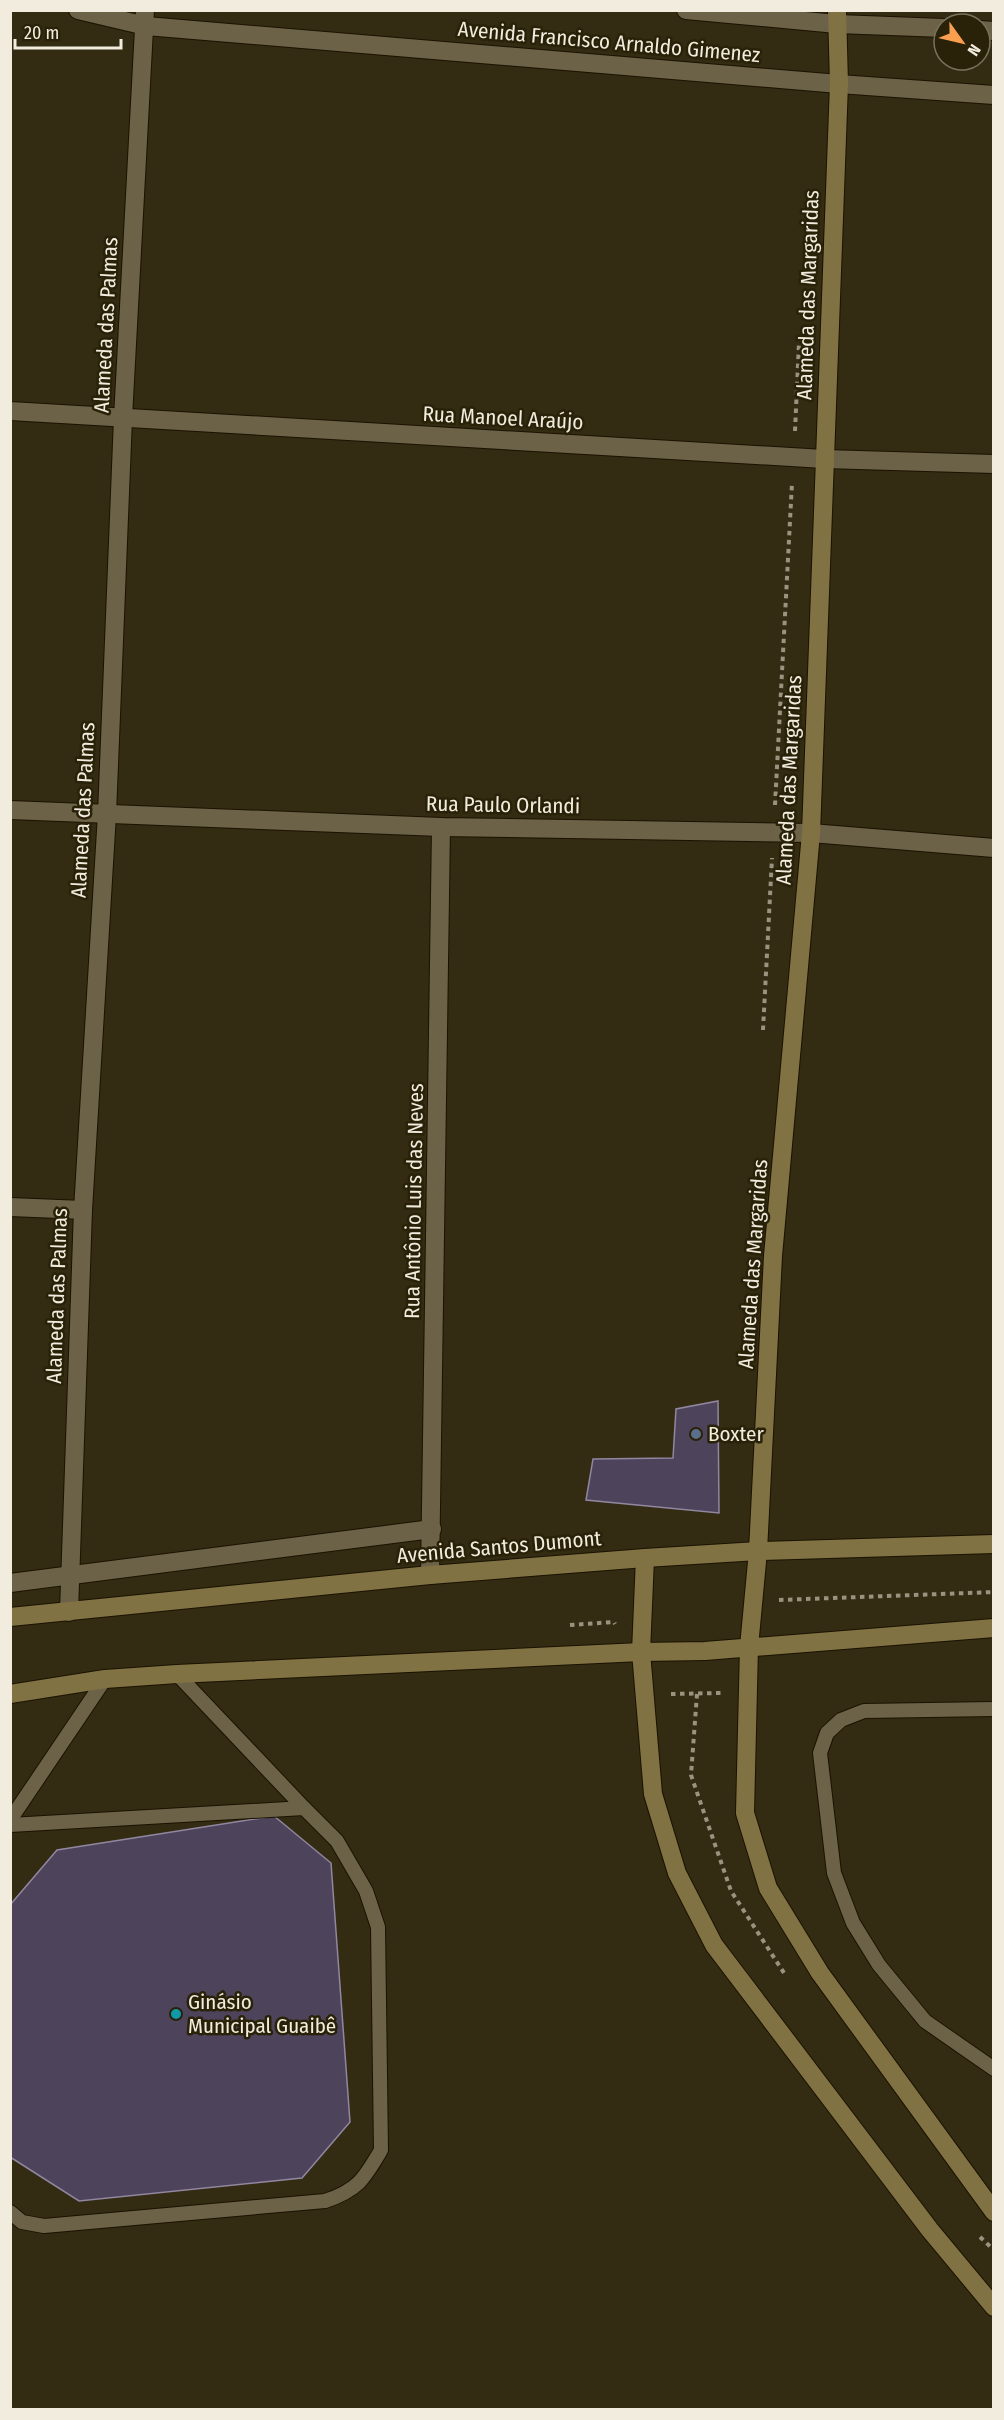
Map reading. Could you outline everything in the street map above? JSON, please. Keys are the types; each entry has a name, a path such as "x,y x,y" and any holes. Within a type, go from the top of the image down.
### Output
{"main road":[{"name":"Alameda das Margaridas","path":"837,17 839,84 811,833 773,1256 758,1551 749,1647 745,1814 768,1888 820,1973 993,2211"},
{"name":"Avenida Santos Dumont","path":"10,1617 430,1575 645,1558 758,1551 993,1544"},
{"path":"645,1558 641,1652 653,1794 677,1873 714,1945 930,2230 993,2307"},
{"path":"10,1694 105,1680 177,1674 617,1653 705,1651 993,1628"}],"street":[{"name":"Avenida Francisco Arnaldo Gimenez","path":"78,10 839,84 993,95"},
{"name":"Avenida Francisco Arnaldo Gimenez","path":"686,10 837,17 932,27"},
{"name":"Alameda das Palmas","path":"69,1612 83,1210 107,814 123,418 145,18"},
{"name":"Rua Manoel Araújo","path":"10,411 824,459 993,464"},
{"name":"Rua Paulo Orlandi","path":"10,810 441,827 811,833 993,848"},
{"name":"Rua Antônio Luis das Neves","path":"430,1575 441,827"},
{"path":"10,1207 83,1210"},
{"name":"Avenida Santos Dumont","path":"10,1583 432,1529"}],"lane":[{"path":"10,2212 22,2222 44,2226 326,2200 347,2194 366,2176 381,2150 378,1927 366,1891 337,1841 177,1674"},
{"path":"10,1820 105,1680"},
{"path":"993,1709 864,1711 841,1720 827,1733 820,1753 834,1873 853,1923 879,1965 925,2021 993,2069"},
{"path":"10,1825 304,1808"}],"path":[{"path":"763,1035 799,340"},
{"path":"772,1600 993,1592"},
{"path":"614,1622 617,1653"},
{"path":"645,1695 747,1692"},
{"path":"697,1694 691,1775 731,1891"}],"building":[{"name":"Boxter","path":"718,1401 719,1513 586,1500 593,1459 673,1458 676,1409"},
{"name":"Ginásio Municipal Guaibê","path":"274,1816 331,1863 350,2122 302,2178 79,2201 10,2157 10,1905 57,1850"}],"place":[{"name":"Boxter","path":"696,1434"},
{"name":"Ginásio Municipal Guaibê","path":"176,2014"}]}
